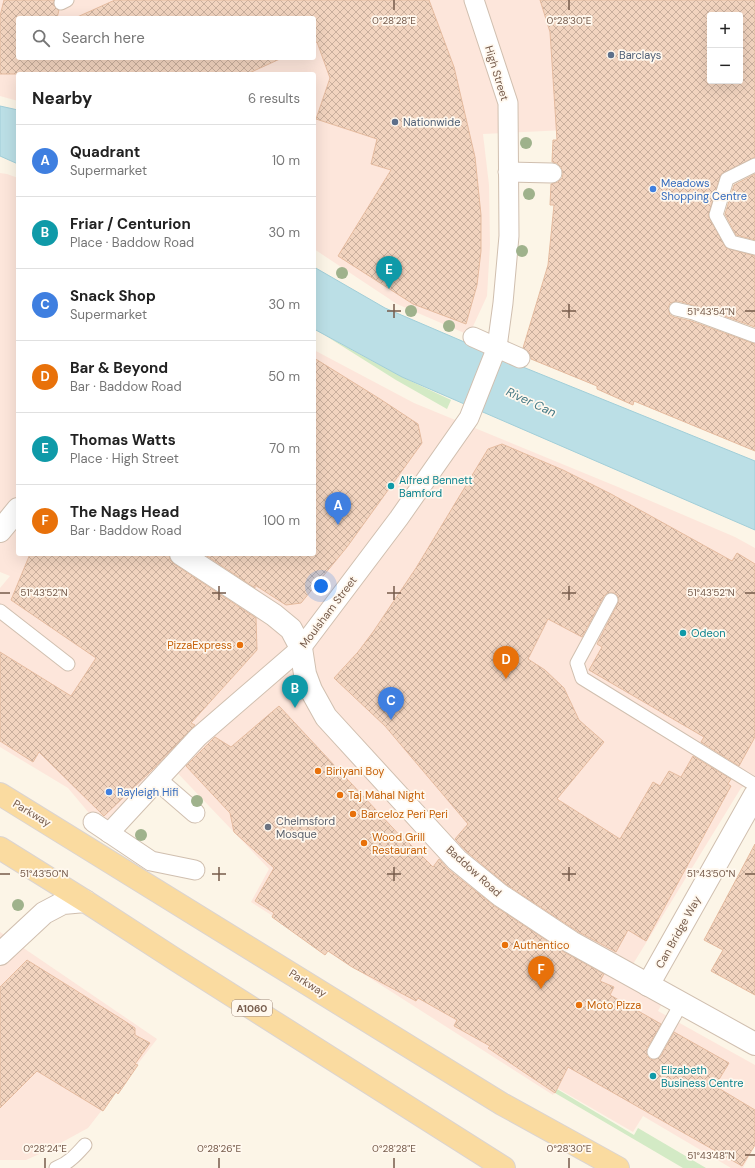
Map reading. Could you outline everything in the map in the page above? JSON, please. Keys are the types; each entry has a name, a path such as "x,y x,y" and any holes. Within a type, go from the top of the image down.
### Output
{"main road":[{"name":"Parkway","path":"0,794 124,869 502,1104 618,1168"},
{"name":"A1060","path":"0,848 504,1168"}],"street":[{"name":"High Street","path":"468,418 497,349 509,236 508,103 474,0"},
{"path":"508,172 552,173"},
{"path":"473,337 520,358"},
{"name":"Moulsham Street","path":"109,833 198,737 301,648 399,518 468,418"},
{"path":"0,531 16,511"},
{"name":"Baddow Road","path":"184,556 274,615 291,628 301,648 305,674 311,690 326,717 457,860 500,896 571,942 755,1044"},
{"path":"158,780 195,813"},
{"name":"Can Bridge Way","path":"648,985 755,795"},
{"path":"93,822 150,860 195,870"},
{"path":"0,954 44,913 63,903 85,901"}],"lane":[{"path":"755,165 727,179 716,215 731,242 755,248"},
{"path":"676,309 755,336"},
{"path":"611,600 577,663 582,678 755,785"},
{"path":"0,611 68,664"},
{"path":"654,1052 682,1004"},
{"path":"56,1168 75,1157 85,1145"}],"shaded area":[{"path":"0,0 755,0 755,94 587,129 483,134 489,185 490,245 487,296 469,335 397,304 316,250 316,72 16,72 16,100 0,96"},
{"path":"0,173 16,177 16,556 316,556 316,351 414,403 618,487 735,537 755,548 755,780 741,788 630,969 669,990 658,1011 755,1065 755,1145 743,1168 731,1168 643,1116 633,1132 557,1088 553,1095 251,902 269,869 168,763 107,827 94,819 68,788 0,747 0,588 10,576 0,572"},
{"path":"0,932 157,1039 88,1128 26,1160 0,1160"}],"green space":[{"path":"326,336 402,377 451,400 447,409 396,380"},
{"path":"557,1089 634,1135 638,1128 706,1168 683,1168 555,1093"}],"water":[{"path":"0,106 16,110 16,163 0,156"},
{"name":"River Can","path":"316,268 385,308 518,365 755,461 755,530 402,377 316,330"}],"building":[{"path":"4,0 54,0 54,6 59,10 58,16 16,16 16,60 278,60 251,72 16,72 16,74 0,74 0,16"},
{"path":"115,0 429,0 454,67 475,157 481,215 481,251 477,285 466,324 413,304 338,256 391,170 371,164 377,139 316,119 330,78 316,42 316,16 79,16"},
{"path":"540,0 755,0 755,157 721,174 708,216 726,248 755,256 755,327 678,301 670,303 668,308 670,315 674,317 691,321 755,344 755,451 634,401 633,405 597,389 597,386 531,359 529,352 523,348 548,265 554,205 550,205 551,184 558,182 562,178 563,174 561,167 557,163 552,162 553,140 557,140 550,32"},
{"path":"755,174 755,240 736,235 725,214 734,185"},
{"path":"316,359 418,424 422,443 347,547 301,603 286,605 255,585 255,588 207,556 316,556"},
{"path":"502,444 563,470 611,494 732,561 737,553 755,564 755,737 739,766 701,742 704,737 589,670 602,647 597,644 618,603 618,596 614,593 607,593 604,596 582,637 548,619 528,659 545,670 564,688 579,720 604,742 557,799 620,839 653,782 660,786 669,771 681,777 693,756 731,779 728,784 731,786 646,941 628,930 616,952 577,931 507,885 466,851 455,839 468,824 385,726 334,678 358,652 373,632 416,568 488,449"},
{"path":"29,556 169,556 170,560 174,564 256,618 257,650 191,723 195,725 152,770 104,816 39,752 33,762 0,741 0,652 71,696 96,658 11,600"},
{"path":"279,706 405,841 406,840 433,867 439,859 449,870 493,905 564,952 604,974 600,981 614,987 610,995 661,1024 647,1048 647,1056 650,1059 654,1060 661,1056 674,1032 729,1063 715,1086 755,1110 755,1145 742,1166 568,1067 555,1093 488,1048 490,1046 454,1026 457,1020 418,998 416,1001 352,967 328,951 325,955 272,917 274,913 255,901 274,868 234,832 230,813 186,766 215,737 231,747"},
{"path":"755,844 755,995 711,971 723,950 704,940"},
{"path":"27,960 135,1028 135,1035 150,1043 135,1064 138,1065 118,1094 116,1092 103,1111 37,1071 0,1108 0,987"}],"place":[{"name":"Barclays","path":"611,55"},
{"name":"Nationwide","path":"395,122"},
{"name":"Meadows Shopping Centre","path":"653,189"},
{"name":"Thomas Watts","path":"389,289"},
{"name":"Alfred Bennett Bamford","path":"391,486"},
{"name":"Quadrant","path":"338,525"},
{"name":"Odeon","path":"683,633"},
{"name":"PizzaExpress","path":"240,645"},
{"name":"Bar & Beyond","path":"506,679"},
{"name":"Friar / Centurion","path":"295,708"},
{"name":"Snack Shop","path":"391,720"},
{"name":"Biriyani Boy","path":"318,771"},
{"name":"Rayleigh Hifi","path":"109,792"},
{"name":"Taj Mahal Night","path":"340,795"},
{"name":"Barceloz Peri Peri","path":"353,814"},
{"name":"Chelmsford Mosque","path":"268,827"},
{"name":"Wood Grill Restaurant","path":"364,843"},
{"name":"Authentico","path":"505,945"},
{"name":"The Nags Head","path":"541,989"},
{"name":"Moto Pizza","path":"579,1005"},
{"name":"Elizabeth Business Centre","path":"653,1076"}]}
